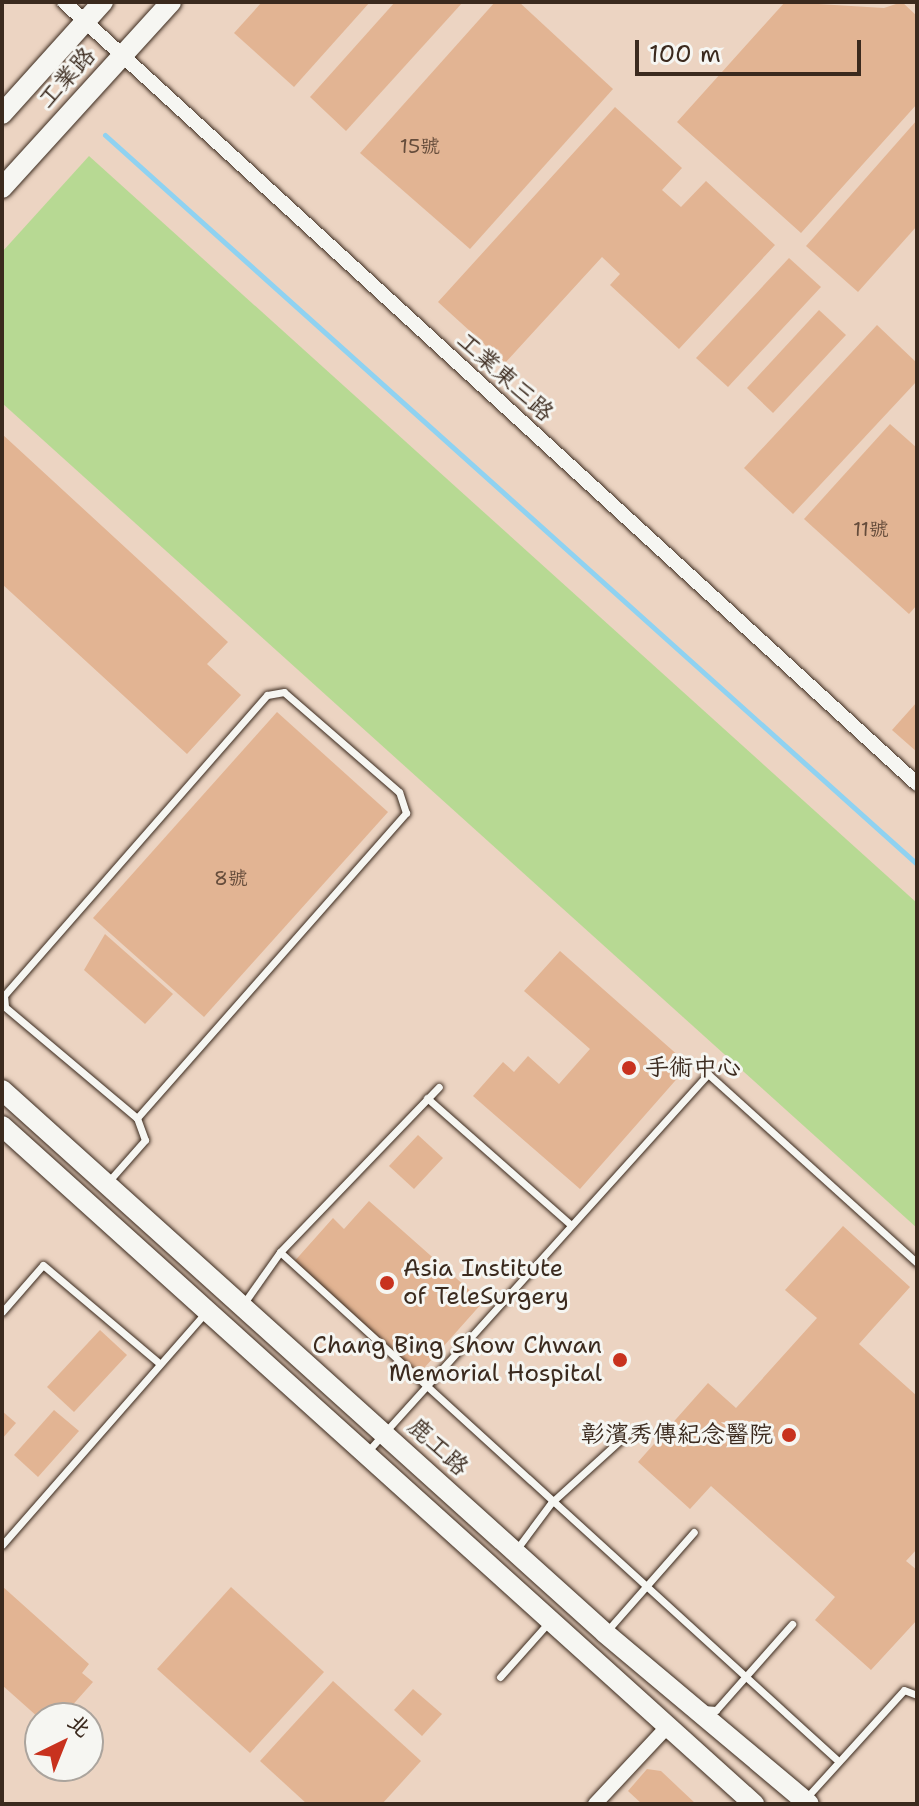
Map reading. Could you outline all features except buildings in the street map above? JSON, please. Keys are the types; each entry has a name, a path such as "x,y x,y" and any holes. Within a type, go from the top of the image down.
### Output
{"street":[{"name":"工業東三路","path":"64,2 917,784"},
{"name":"工業路","path":"2,114 103,2"},
{"name":"工業路","path":"2,188 171,2"},
{"name":"鹿工路","path":"2,1090 605,1633 805,1801"},
{"path":"2,1126 208,1310 363,1455 754,1804"},
{"path":"595,1804 666,1728"}],"lane":[{"path":"107,1184 145,1140 137,1118 5,1007 4,995 267,695 284,692 399,792 406,813 137,1118"},
{"path":"363,1455 708,1074 917,1263"},
{"path":"243,1305 280,1252 439,1087"},
{"path":"427,1098 570,1224"},
{"path":"280,1252 424,1388 836,1759"},
{"path":"2,1312 43,1265 160,1364"},
{"path":"2,1545 208,1310"},
{"path":"515,1552 551,1503 629,1432"},
{"path":"605,1633 643,1586 694,1532"},
{"path":"500,1677 549,1622"},
{"path":"693,1709 716,1710 742,1676 792,1624"},
{"path":"805,1801 813,1796 836,1759 904,1690 917,1695"}],"shaded area":[{"path":"2,2 917,2 917,1804 2,1804"}],"green space":[{"path":"89,156 917,903 917,1228 2,403 2,252"}],"waterway":[{"path":"105,135 917,864"}],"place":[{"name":"手術中心","path":"629,1068"},
{"name":"Asia Institute of TeleSurgery","path":"387,1283"},
{"name":"Chang Bing Show Chwan Memorial Hospital","path":"620,1360"},
{"name":"彰濱秀傳紀念醫院","path":"789,1435"}]}
